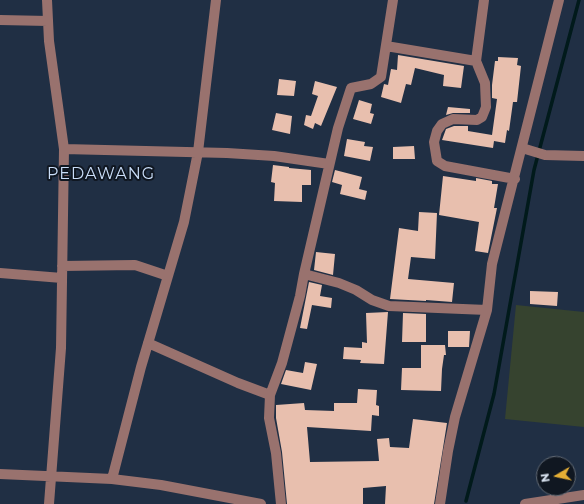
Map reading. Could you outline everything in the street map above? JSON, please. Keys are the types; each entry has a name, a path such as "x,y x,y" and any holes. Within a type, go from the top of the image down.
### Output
{"street":[{"path":"47,0 48,21 64,149 61,356 50,476 49,504"},
{"path":"112,479 148,343 184,222 198,152 216,0"},
{"path":"281,504 270,418 270,395 286,348 300,296 338,128 351,88 371,84 382,77 393,0"},
{"path":"484,0 476,60 485,83 486,106 482,117 477,120 452,119 447,120 442,124 437,131 434,142 437,161 445,166 515,179"},
{"path":"440,504 455,417 487,310 492,264 515,179 526,149 525,128 559,0"},
{"path":"0,20 48,21"},
{"path":"386,46 476,60"},
{"path":"64,149 198,152 274,156 329,164"},
{"path":"526,149 545,155 584,156"},
{"path":"62,266 135,265 168,276"},
{"path":"0,280 0,273 62,278"},
{"path":"304,274 339,283 356,290 372,300 389,306 487,310"},
{"path":"148,343 238,383 270,395"},
{"path":"0,474 112,479 161,485 261,504"},
{"path":"525,504 564,500 584,495"}],"green space":[{"path":"516,305 584,312 584,427 505,419"}],"building":[{"path":"398,55 464,66 461,88 443,86 444,75 415,68 411,85 406,84 401,103 381,97 384,84 388,85 391,69 397,70"},
{"path":"498,57 518,58 517,65 521,66 517,102 513,102 509,131 507,130 505,143 494,141 493,148 442,140 446,129 454,126 468,126 468,131 492,135 497,99 492,98 492,85 495,61 498,61"},
{"path":"279,79 296,81 294,96 277,95"},
{"path":"315,81 337,87 321,126 315,123 313,129 304,125 306,115 311,116 318,96 312,94"},
{"path":"359,100 372,104 370,113 374,114 371,124 353,119"},
{"path":"448,107 470,109 470,113 453,113 446,115"},
{"path":"276,113 292,116 290,134 272,130"},
{"path":"347,139 365,142 364,146 373,147 370,161 344,156"},
{"path":"414,146 415,159 393,159 393,147"},
{"path":"273,165 311,170 311,185 302,185 302,202 274,201 275,183 271,182"},
{"path":"335,170 362,177 359,189 367,191 365,200 340,194 342,185 332,182"},
{"path":"443,176 476,181 476,178 492,181 492,184 498,184 494,208 497,208 488,253 475,251 479,222 439,215"},
{"path":"419,212 437,213 435,259 411,257 408,279 454,283 452,302 390,299 399,228 418,231"},
{"path":"316,252 335,254 333,275 314,270"},
{"path":"309,282 322,285 320,296 332,298 331,308 312,305 307,329 300,328"},
{"path":"530,291 558,292 557,306 530,304"},
{"path":"388,312 384,364 360,363 361,360 343,359 344,347 362,348 362,342 367,343 366,313"},
{"path":"403,313 426,314 426,342 402,342"},
{"path":"448,331 470,331 469,347 448,347"},
{"path":"421,345 445,345 446,355 444,355 442,369 441,391 401,390 402,368 421,368"},
{"path":"305,362 317,364 311,390 281,384 286,370 303,373"},
{"path":"358,389 377,390 376,405 379,406 379,416 372,415 371,431 307,427 310,462 379,461 377,439 389,438 390,447 409,448 413,419 447,423 434,504 385,504 386,486 363,488 363,504 287,504 282,452 276,418 276,405 304,403 305,410 334,411 334,403 357,403"}],"waterway":[{"path":"466,501 494,394 534,170 579,0"}],"district":[{"name":"PEDAWANG","path":"101,174"}]}
